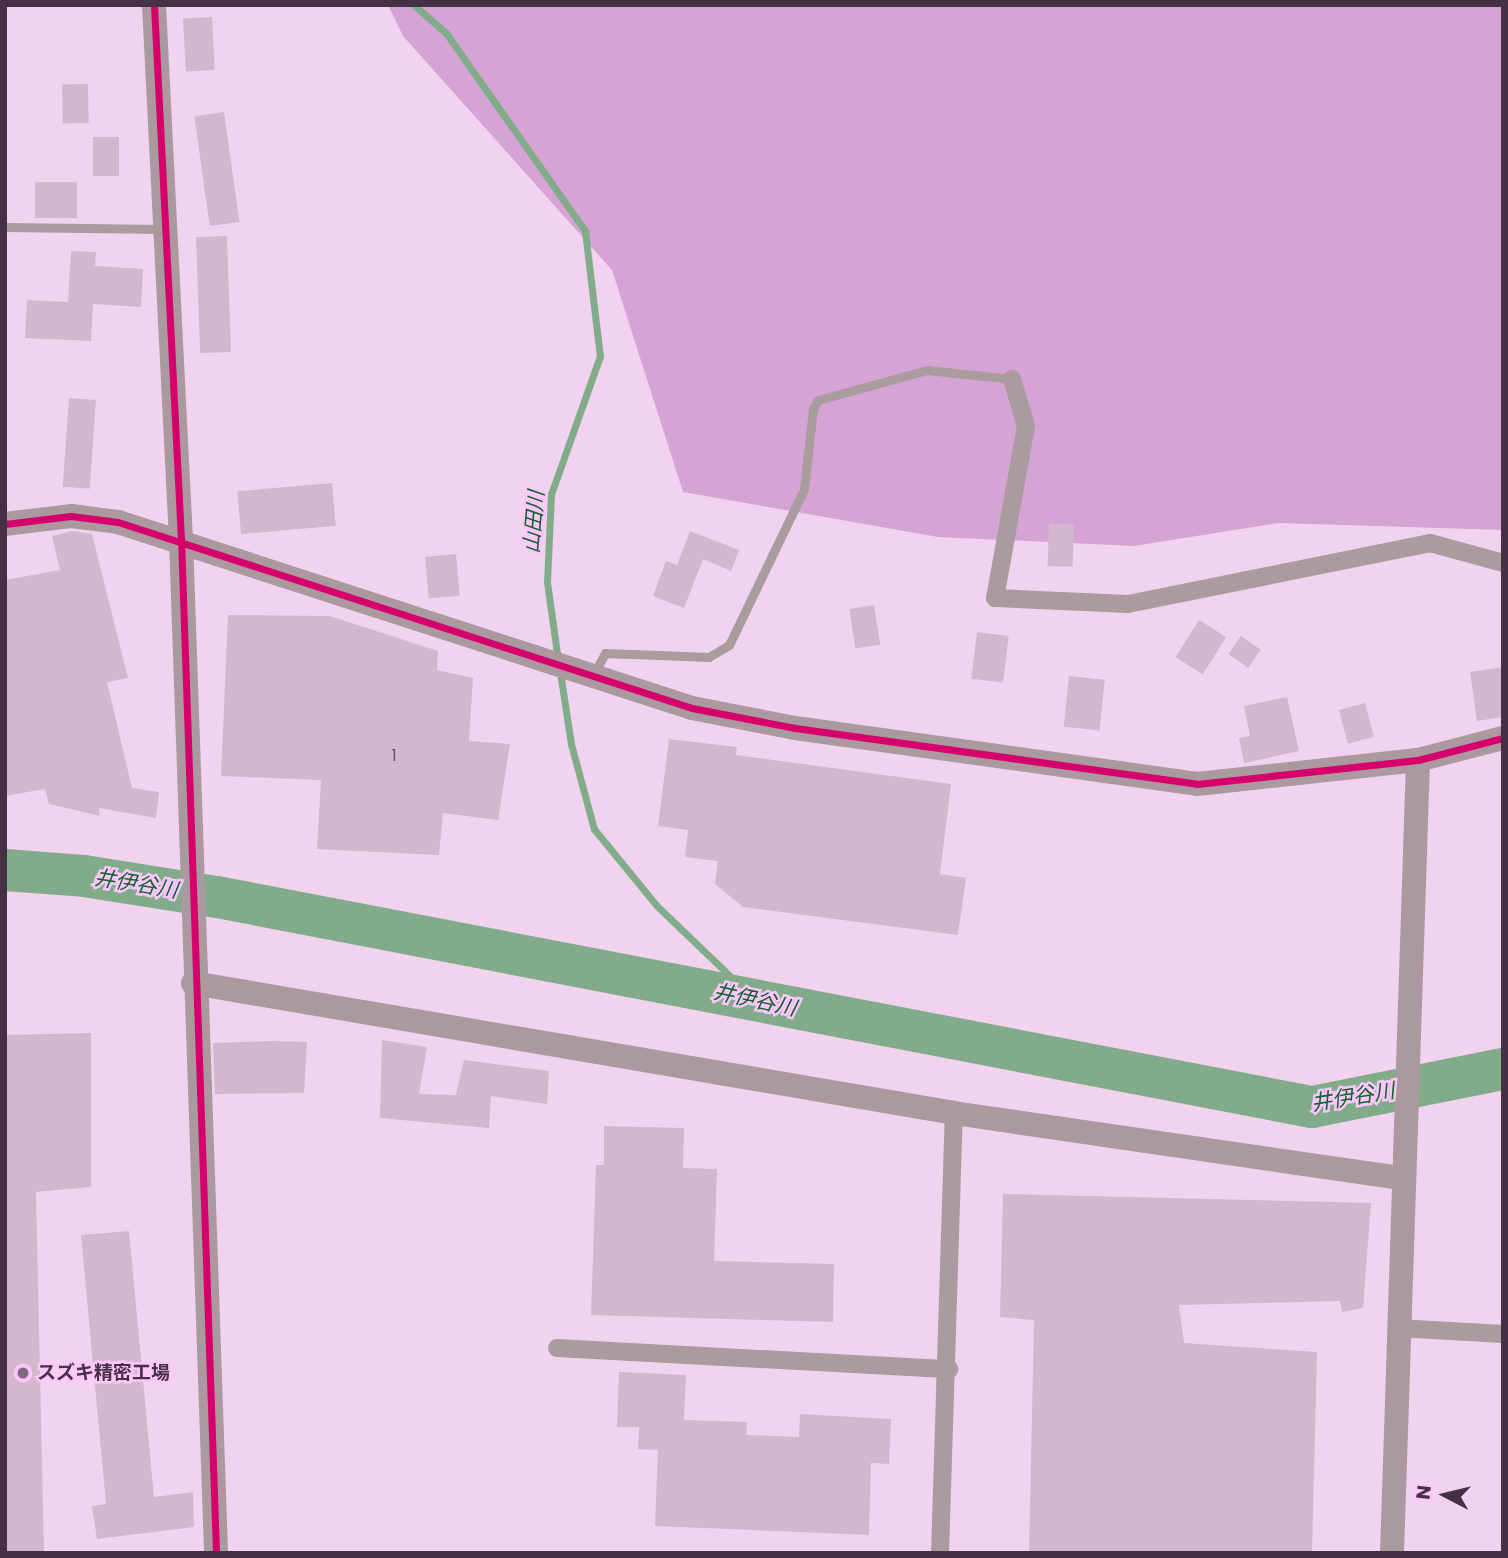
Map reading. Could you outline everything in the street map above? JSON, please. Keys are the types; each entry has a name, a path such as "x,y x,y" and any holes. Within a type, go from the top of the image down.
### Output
{"street":[{"path":"154,5 181,539 192,983 216,1553"},
{"path":"1012,379 1026,426 995,598 1128,604 1430,543 1503,564"},
{"path":"5,524 71,516 181,539 534,659 692,708 795,728 1197,784 1418,760 1503,737"},
{"path":"1392,1553 1402,1166 1411,1040 1418,760"},
{"path":"192,983 954,1114 1402,1166"},
{"path":"940,1553 949,1369 954,1114"},
{"path":"1397,1328 1503,1334"},
{"path":"557,1348 949,1369"}],"lane":[{"path":"5,227 166,229"},
{"path":"585,674 605,653 709,657 729,645 804,489 813,409 818,400 927,370 1012,379"}],"shaded area":[{"path":"388,5 1503,5 1503,530 1278,523 1134,546 938,537 683,492 612,270 403,36"}],"building":[{"path":"212,17 215,70 186,71 183,19"},
{"path":"62,84 88,84 89,123 63,123"},
{"path":"224,112 239,222 210,226 194,116"},
{"path":"93,137 119,137 119,176 93,176"},
{"path":"35,182 77,182 77,218 35,218"},
{"path":"227,236 231,352 200,353 196,237"},
{"path":"71,251 96,252 95,266 143,269 141,307 93,304 91,341 25,338 27,300 68,302"},
{"path":"69,398 96,400 90,489 63,487"},
{"path":"332,483 336,526 241,534 237,491"},
{"path":"1049,524 1074,525 1073,567 1048,566"},
{"path":"72,531 92,534 128,678 107,682 132,788 159,792 156,818 99,808 100,816 49,804 45,789 5,796 5,580 60,570 52,536"},
{"path":"690,531 739,550 731,571 703,559 684,608 653,596 666,561 677,565"},
{"path":"456,554 460,596 429,599 425,557"},
{"path":"874,605 880,645 856,648 849,609"},
{"path":"228,615 330,616 438,651 437,670 473,678 469,741 510,744 498,820 443,813 439,855 317,849 321,780 221,776"},
{"path":"1199,620 1226,637 1203,674 1176,657"},
{"path":"977,632 1009,636 1003,683 971,679"},
{"path":"1241,636 1261,650 1248,668 1228,654"},
{"path":"1503,667 1503,717 1477,721 1470,672"},
{"path":"1069,676 1105,680 1099,730 1064,727"},
{"path":"1287,697 1299,751 1244,763 1239,738 1250,736 1244,706"},
{"path":"1365,703 1374,737 1348,744 1339,710"},
{"path":"669,739 737,747 736,755 951,784 940,874 966,878 958,935 743,907 715,884 718,861 685,857 688,830 658,826"},
{"name":"スズキ精密工場","path":"91,1033 91,1187 36,1192 44,1553 5,1553 5,1035"},
{"path":"382,1040 427,1047 419,1094 456,1095 464,1060 549,1071 547,1104 491,1096 489,1128 380,1118"},
{"path":"307,1042 304,1093 215,1094 213,1043"},
{"path":"604,1126 684,1128 683,1168 717,1169 714,1261 834,1264 833,1322 591,1315 596,1165 604,1165"},
{"path":"1003,1194 1371,1203 1363,1308 1342,1312 1340,1301 1179,1305 1184,1343 1317,1352 1312,1553 1029,1553 1034,1320 1000,1317"},
{"path":"129,1231 154,1497 193,1492 194,1527 97,1539 92,1506 106,1504 81,1235"},
{"path":"619,1372 686,1375 684,1420 747,1422 746,1435 799,1437 800,1414 891,1419 889,1464 871,1463 869,1535 655,1526 658,1450 638,1449 639,1427 617,1427"}],"waterway":[{"name":"山田川","path":"414,5 446,33 585,231 600,356 551,494 547,582 558,660"},
{"name":"山田川","path":"560,672 571,744 594,829 657,906 753,998"},
{"name":"山田川","path":"5,870 84,876 217,897 1312,1107 1503,1069"}],"cycle path":[{"path":"154,5 181,539 216,1553"},
{"path":"5,524 71,516 118,522 692,708 795,728 1197,784 1418,760 1503,738"}],"place":[{"name":"スズキ精密工場","path":"23,1373"}],"water label":[{"name":"井伊谷川","path":"136,884"},
{"name":"井伊谷川","path":"755,1000"},
{"name":"井伊谷川","path":"1353,1097"}]}
